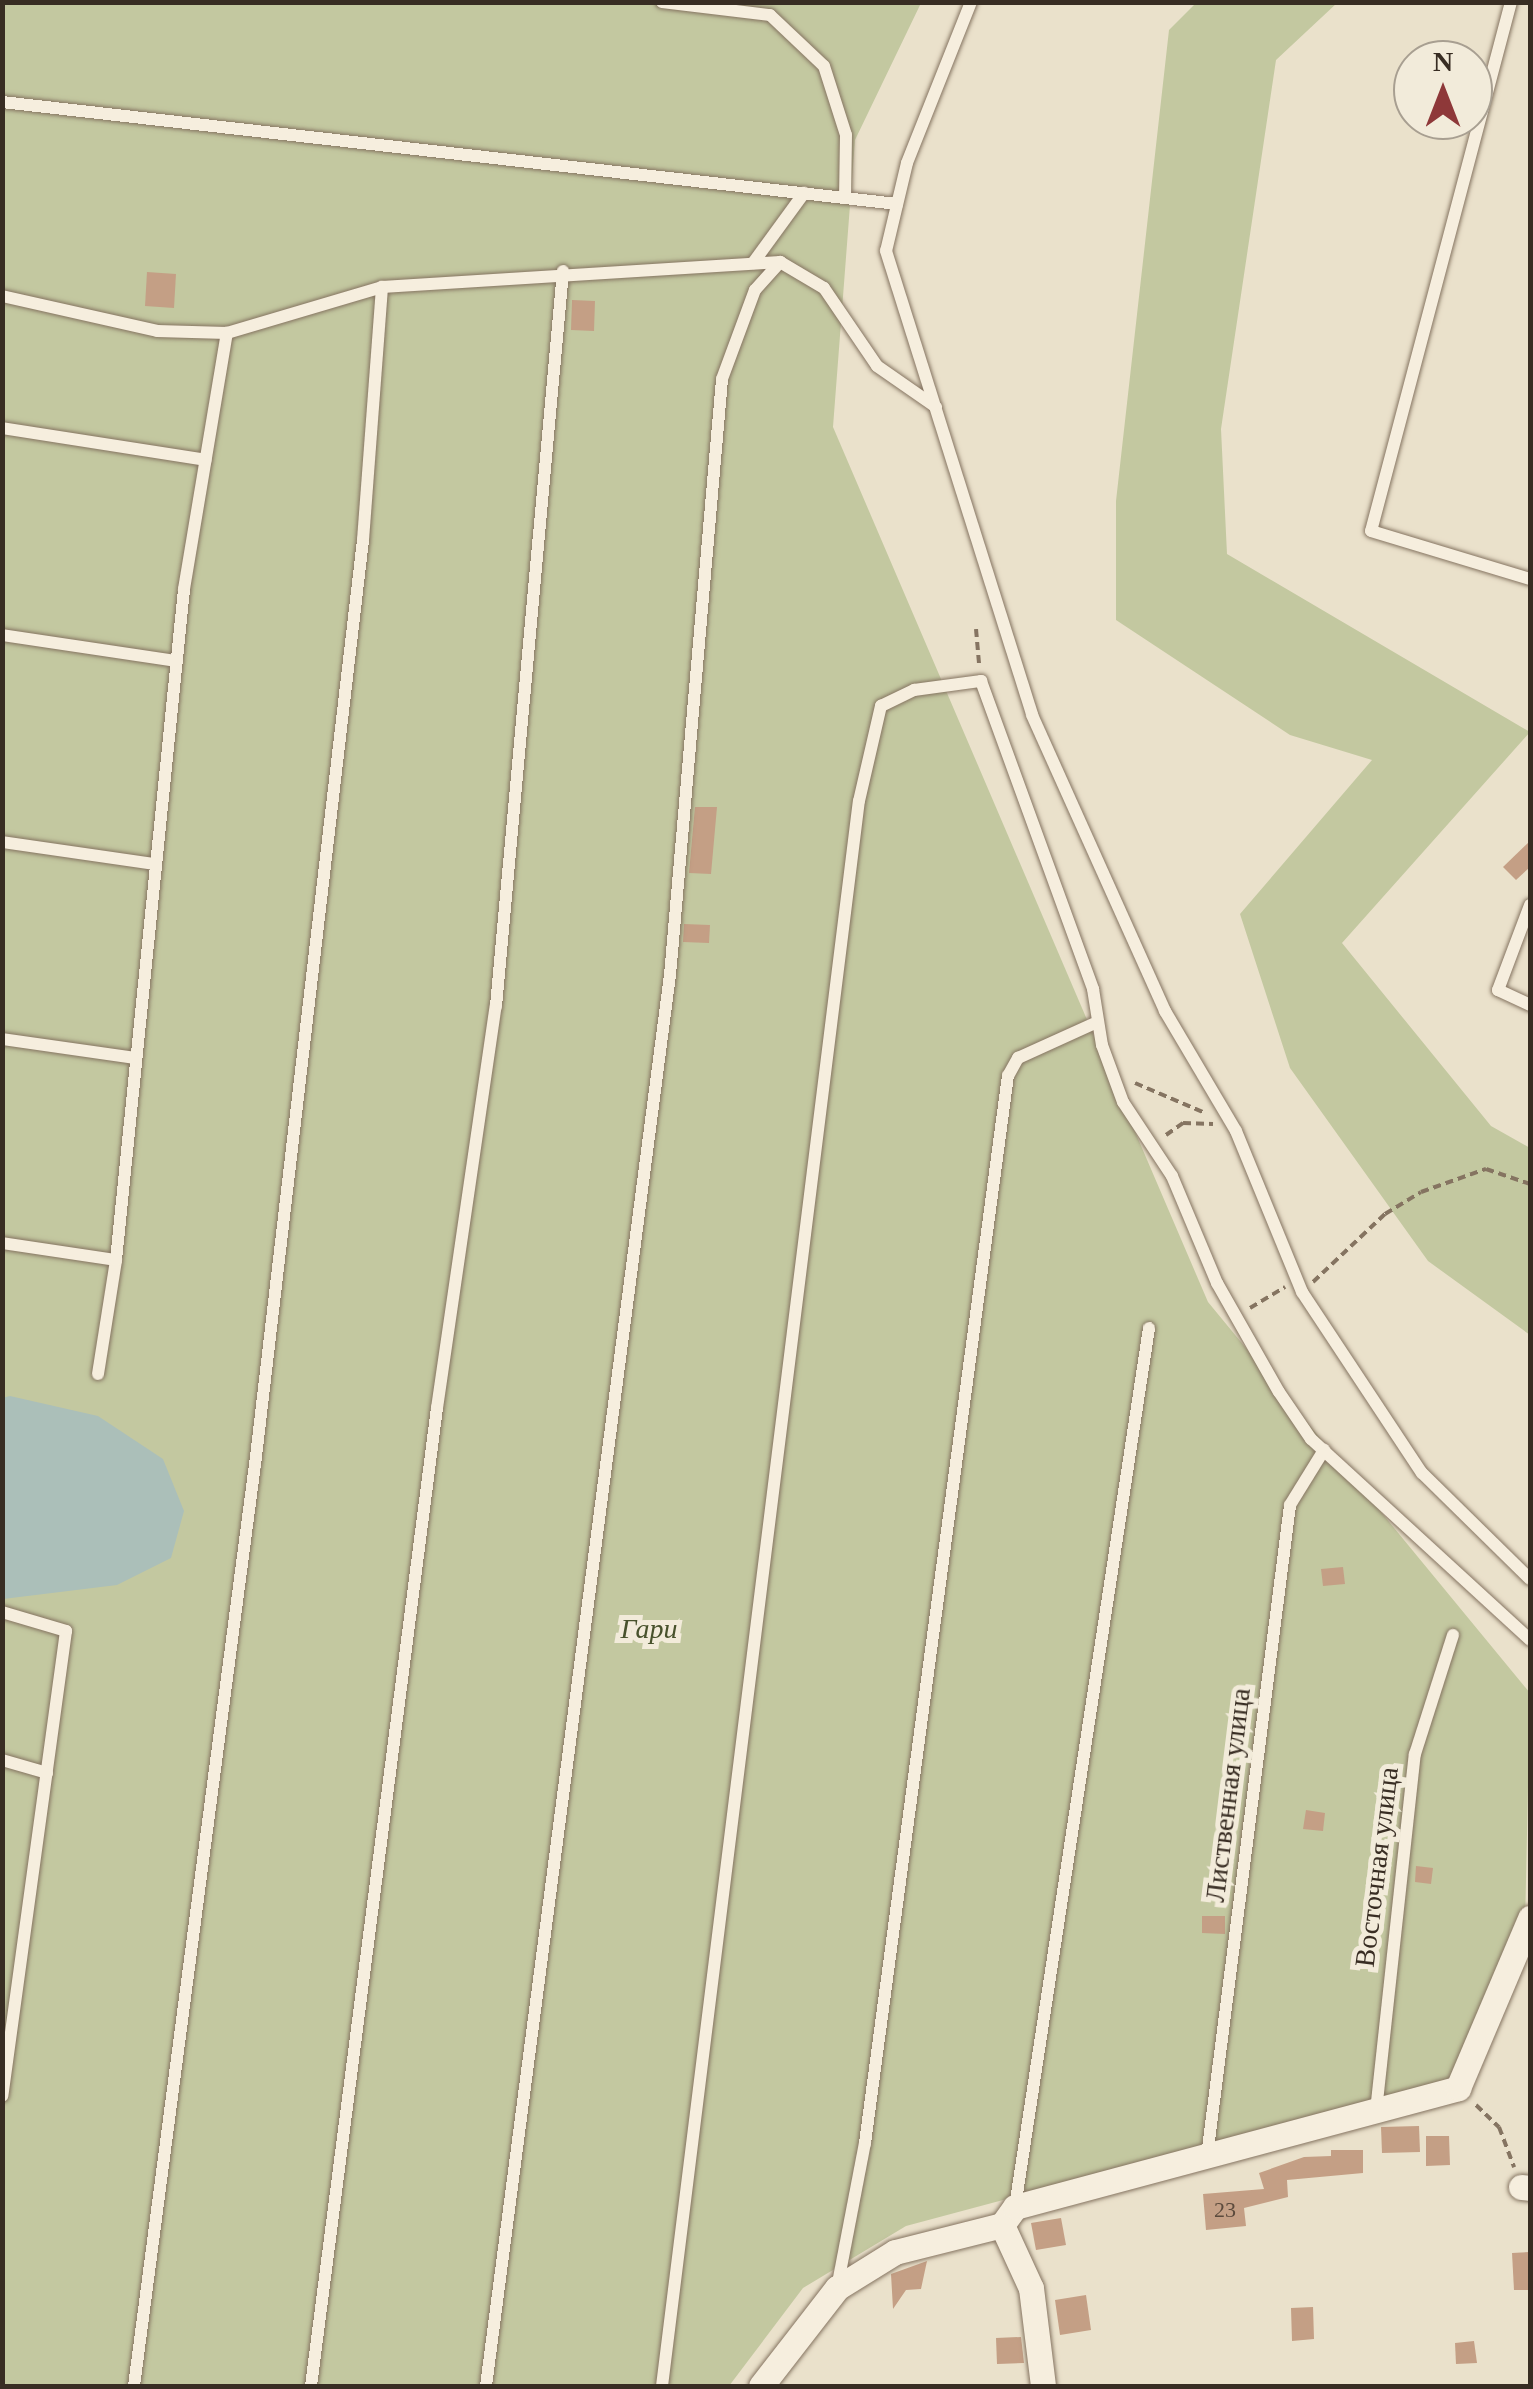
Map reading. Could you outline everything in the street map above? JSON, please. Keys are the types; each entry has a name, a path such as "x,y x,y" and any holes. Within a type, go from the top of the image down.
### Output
{"street":[{"path":"761,2386 837,2288 895,2252 1207,2156 1458,2088 1530,1918"},
{"path":"1008,2216 1030,2288 1043,2386"}],"lane":[{"path":"662,2 770,15 824,66 846,135 846,198"},
{"path":"971,2 897,204 886,251 1032,715 1165,1011 1232,1125 1300,1286 1422,1474 1530,1578"},
{"path":"1511,2 1371,532 1530,579"},
{"path":"2,102 897,204"},
{"path":"753,263 804,193"},
{"path":"2,296 157,331 227,333 382,287 563,271 780,262 824,288 877,366 938,408"},
{"path":"486,2386 670,976 722,379 755,290 780,262"},
{"path":"311,2386 437,1408 496,1006 563,271"},
{"path":"134,2386 262,1406 363,540 382,287"},
{"path":"98,1374 116,1260 176,661 227,333"},
{"path":"2,428 206,460"},
{"path":"2,635 176,661"},
{"path":"662,2386 859,801 881,706 914,690 980,681 1093,989 1112,1074 1123,1102 1162,1161 1237,1316 1279,1392 1324,1450 1530,1640"},
{"path":"2,842 154,864"},
{"path":"1530,905 1498,990 1530,1006"},
{"path":"837,2288 865,2143 1008,1076 1018,1058 1093,1024"},
{"path":"2,1039 136,1058"},
{"path":"2,1243 116,1260"},
{"path":"1008,2216 1150,1328"},
{"name":"Лиственная улица","path":"1207,2156 1290,1505 1324,1450"},
{"path":"2,1612 66,1631 2,2096"},
{"name":"Восточная улица","path":"1376,2111 1415,1754 1453,1635"},
{"path":"2,1760 47,1774"},
{"path":"2,1963 20,1970"}],"path":[{"path":"976,629 980,681"},
{"path":"1112,1074 1232,1125"},
{"path":"1162,1161 1163,1136 1183,1123 1232,1125"},
{"path":"1237,1316 1300,1286 1385,1214 1421,1192 1486,1169 1530,1184"},
{"path":"1458,2088 1499,2127 1526,2187"}],"green space":[{"name":"Гари","path":"3,3 921,3 855,140 833,427 1208,1302 1530,1693 1525,1927 1449,2080 906,2226 803,2288 729,2386 3,2386"},
{"path":"1196,3 1337,3 1276,60 1221,429 1227,554 1530,732 1342,943 1491,1126 1530,1148 1530,1335 1428,1261 1290,1068 1240,914 1372,760 1290,735 1116,620 1116,501 1169,30"}],"water":[{"path":"10,1396 98,1416 163,1459 184,1511 171,1558 117,1585 3,1599 2,1398"}],"building":[{"path":"147,272 176,274 174,308 145,306"},
{"path":"572,300 595,301 594,331 571,330"},
{"path":"695,807 717,807 711,874 689,873"},
{"path":"1530,841 1530,867 1516,880 1503,867"},
{"path":"684,924 710,925 709,943 683,942"},
{"path":"1343,1567 1345,1584 1323,1586 1321,1569"},
{"path":"1306,1810 1325,1813 1323,1831 1303,1829"},
{"path":"1416,1866 1433,1868 1431,1884 1415,1882"},
{"path":"1202,1916 1225,1916 1225,1934 1202,1933"},
{"path":"1419,2126 1420,2152 1382,2153 1381,2127"},
{"path":"1426,2136 1449,2136 1450,2165 1426,2166"},
{"path":"1331,2150 1363,2150 1363,2173 1287,2180 1288,2197 1244,2208 1246,2226 1206,2230 1203,2194 1264,2189 1259,2173 1304,2157 1331,2156"},
{"path":"1061,2218 1066,2245 1036,2250 1031,2223"},
{"path":"1530,2252 1530,2290 1514,2290 1512,2253"},
{"path":"927,2261 921,2289 906,2290 893,2309 891,2274"},
{"path":"1086,2295 1091,2330 1060,2335 1055,2300"},
{"path":"1313,2307 1314,2339 1292,2341 1291,2308"},
{"path":"1021,2337 1024,2363 997,2364 996,2338"},
{"path":"1474,2341 1477,2363 1456,2364 1455,2343"}]}
